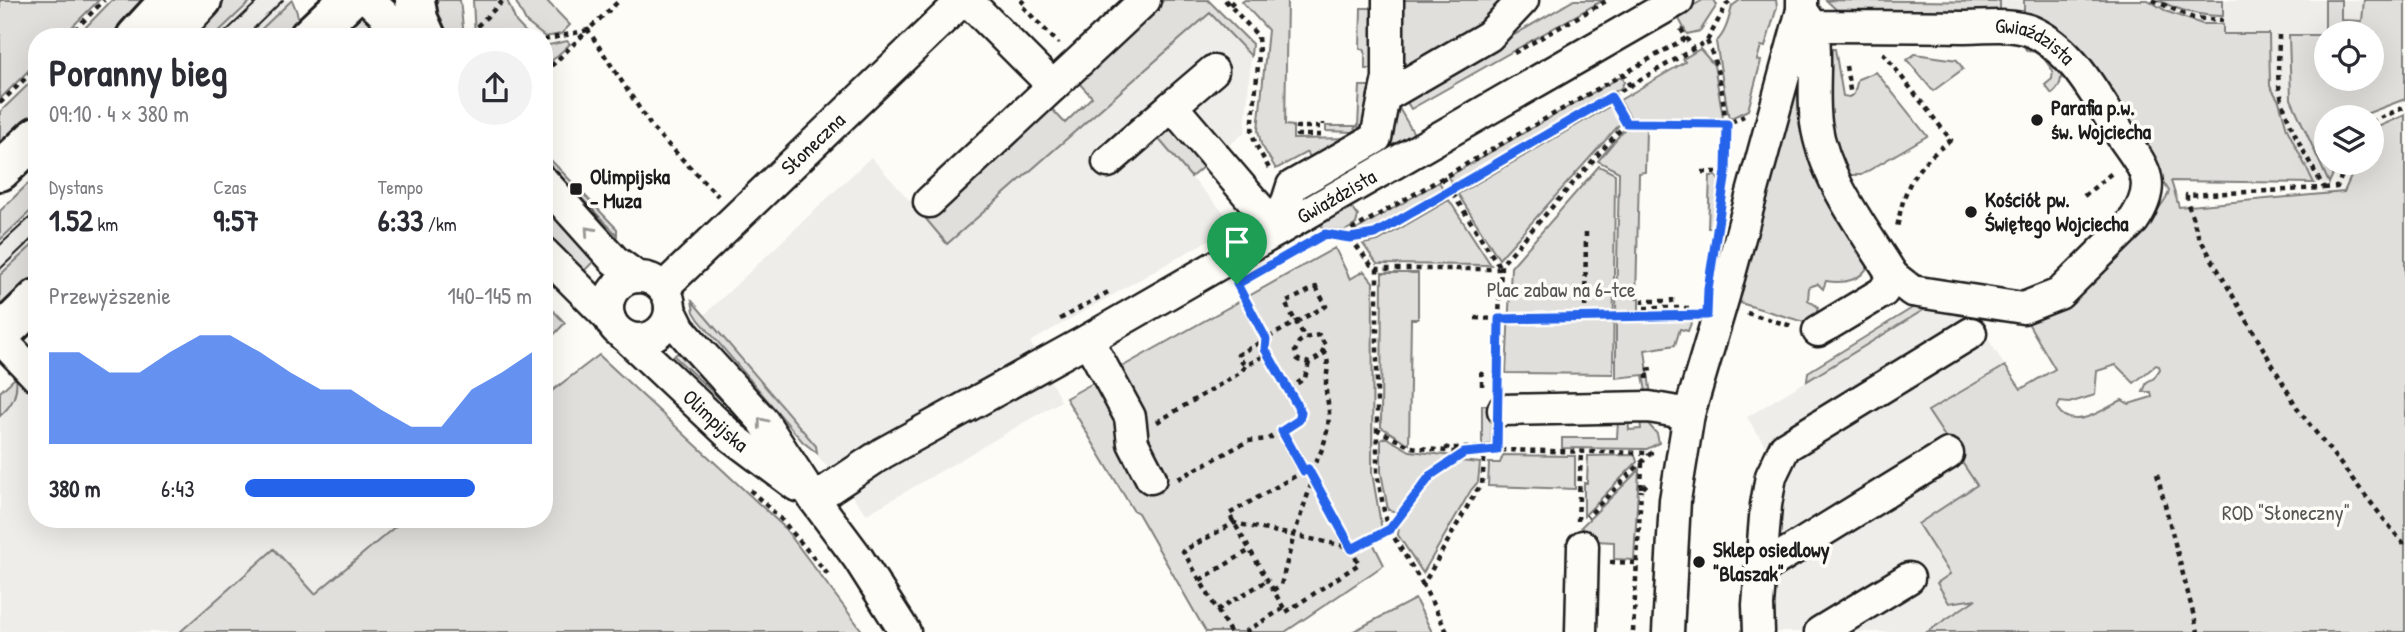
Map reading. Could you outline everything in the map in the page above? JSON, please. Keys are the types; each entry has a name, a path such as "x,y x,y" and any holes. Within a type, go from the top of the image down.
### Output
{"main road":[{"path":"144,28 170,0"},
{"path":"176,28 202,0"},
{"path":"415,0 422,28"},
{"path":"0,171 28,145"},
{"path":"0,336 28,308"}],"street":[{"path":"369,0 398,28"},
{"path":"965,0 1053,86"},
{"name":"Słoneczna","path":"657,291 965,0"},
{"path":"929,202 1145,0"},
{"path":"1278,230 1292,186 1376,138 1388,78 1388,0"},
{"path":"1384,97 1489,36 1523,0"},
{"name":"Gwiaździsta","path":"814,499 883,453 1088,340 1278,230 1677,10"},
{"path":"1805,12 1815,41 1816,120 1819,139 1850,208 1894,276 1883,292 1818,331"},
{"path":"1668,632 1675,500 1689,414 1805,12"},
{"name":"Gwiaździsta","path":"1805,12 2015,27 2030,31 2065,55 2125,166 2146,176 2148,191 2134,220 2059,295 2023,308 2003,306 1912,291 1894,276"},
{"path":"1108,162 1213,71"},
{"path":"1172,106 1278,230"},
{"name":"Olimpijska","path":"553,192 614,260 657,291 692,344 763,421 814,499 858,558 905,632"},
{"name":"Olimpijska","path":"553,262 733,438 814,499"},
{"path":"619,284 657,291 668,319 655,335 645,338 618,327 608,309 613,291 619,284"},
{"path":"1759,632 1766,505 1771,476 1785,447 1971,333"},
{"path":"0,336 28,367"},
{"path":"1088,340 1130,417 1133,443 1163,475"},
{"path":"1495,408 1649,407 1689,414"},
{"path":"1761,569 1948,454"},
{"path":"1580,537 1581,632"},
{"path":"1820,632 1909,578"}],"path":[{"path":"77,28 104,0"},
{"path":"475,28 504,0"},
{"path":"553,64 620,0"},
{"path":"1024,0 1020,4 1059,44"},
{"path":"1225,0 1258,36 1259,54 1252,131 1255,143 1282,191 1292,186"},
{"path":"1230,5 1235,0"},
{"path":"1350,238 1375,234 1707,41 1727,4 1732,0"},
{"path":"2152,0 2193,18 2223,20"},
{"path":"1677,10 1686,38 1693,49"},
{"path":"553,38 589,30"},
{"path":"589,30 653,130 718,197"},
{"path":"2279,35 2279,85 2284,103 2301,145 2324,188"},
{"path":"1343,235 1686,38"},
{"path":"1702,172 1726,172 1727,124 1717,64 1707,41"},
{"path":"1889,61 1951,140 1917,169 1909,184 1897,226 1894,276"},
{"path":"1623,74 1630,86"},
{"path":"0,103 28,76"},
{"path":"1611,97 1626,123"},
{"path":"2384,116 2405,107"},
{"path":"1497,450 1495,408 1501,265 1626,123 1727,124 1751,112"},
{"path":"1323,123 1323,127 1297,127 1297,135 1331,135"},
{"path":"2084,196 2125,166"},
{"path":"1437,168 1500,269"},
{"path":"2342,175 2337,187 2188,195 2187,201 2198,235 2299,411 2405,546"},
{"path":"1585,317 1586,231"},
{"path":"1325,234 1350,238 1377,269 1500,269"},
{"path":"1377,269 1377,473 1384,511 1393,538 1423,585 1447,632"},
{"path":"1163,475 1178,480 1248,441 1268,439 1301,416 1300,407 1265,349 1266,339 1237,284 1248,278"},
{"path":"1056,321 1116,287"},
{"path":"1244,366 1238,355 1296,322 1326,306 1316,287 1286,303 1296,322 1305,338"},
{"path":"1672,298 1672,301 1643,301 1643,308 1679,308"},
{"path":"1751,314 1788,325"},
{"path":"1475,318 1697,315"},
{"path":"1282,431 1306,470 1313,479 1359,564 1286,612 1229,514 1306,470 1319,458 1328,425 1326,384 1329,363 1324,352 1325,345 1319,335 1305,338 1295,351 1298,360 1308,363"},
{"path":"1280,388 1305,378 1308,363 1324,352"},
{"path":"1155,422 1268,354"},
{"path":"1479,374 1482,374 1495,408"},
{"path":"1376,429 1411,447 1464,453 1482,449"},
{"path":"1448,446 1447,448 1497,450 1651,453 1580,537"},
{"path":"1423,585 1482,484 1482,449"},
{"path":"1580,469 1581,452"},
{"path":"1230,632 1183,551 1234,523 1351,548 1390,529 1431,475 1464,453"},
{"path":"2157,474 2198,632"},
{"path":"1273,590 1281,585 1313,479"},
{"path":"1633,632 1641,490"},
{"path":"1200,580 1250,550"},
{"path":"1614,562 1637,563"},
{"path":"1217,610 1268,580"},
{"path":"1245,632 1284,608"}],"shaded area":[{"path":"252,0 291,0 262,28 222,28"},
{"path":"1901,0 2405,0 2405,99 2384,107 2314,105 2314,175 2333,175 2329,183 2171,181 2046,17"},
{"path":"1210,13 1251,56 1245,132 1191,177 1235,225 1030,342 1061,401 867,514 701,318 871,157 947,243"},
{"path":"28,214 28,249 0,275 0,240"},
{"path":"1925,309 1975,318 2008,371 2027,548 1978,598 1927,632 1765,632 1781,471 1747,417"},
{"path":"28,371 28,528 393,528 315,594 274,549 180,632 0,632 0,397"}],"green space":[{"path":"0,0 99,0 71,28 28,28 28,71 0,99"},
{"path":"112,0 149,0 123,28 85,28"},
{"path":"216,0 252,0 222,28 186,28"},
{"path":"292,0 298,20 294,28 262,28"},
{"path":"427,0 460,0 463,28 436,28"},
{"path":"473,0 507,0 516,22 522,28 475,28"},
{"path":"515,0 546,0 570,25 561,34 553,36 553,28 534,28 526,22"},
{"path":"1164,0 1208,0 1252,44 1251,56 1210,13 947,244 926,219 1048,105 1065,123 1092,97 1076,80"},
{"path":"1287,0 1285,125 1293,126 1293,139 1354,138 1315,164 1307,152 1276,169 1261,144 1258,130 1268,30 1242,2"},
{"path":"1398,0 1512,0 1491,23 1403,69 1399,66"},
{"path":"1574,0 1603,0 1411,109 1405,99"},
{"path":"1703,0 1714,0 1717,5 1700,31 1687,34 1679,14"},
{"path":"1740,0 1776,0 1777,7 1765,47 1761,46 1757,60 1761,61 1748,110 1729,119 1716,42 1725,30 1732,6"},
{"name":"ROD \"Słoneczny\"","path":"1826,0 2000,0 2000,15 2024,15 2024,0 2148,0 2168,12 2202,24 2223,24 2223,34 2269,34 2270,86 2279,101 2287,129 2314,183 2171,181 2179,207 2344,192 2352,175 2384,175 2384,124 2405,115 2405,632 1927,632 1976,599 1949,603 1937,583 1950,574 1918,524 1977,485 1928,411 2005,366 2021,389 2055,369 2028,323 2058,309 2086,286 2139,232 2169,191 2091,71 2071,50 1843,16","holes":["2116,365 2134,383 2156,365 2160,369 2154,378 2147,382 2143,392 2151,392 2152,397 2129,404 2122,400 2079,419 2071,419 2057,408 2060,402 2069,403 2095,395 2097,371"]},
{"path":"2158,0 2223,0 2223,16 2189,12"},
{"path":"2325,0 2341,0 2341,20 2362,21 2325,21"},
{"path":"2364,0 2405,0 2405,99 2384,107 2314,105 2314,150 2291,99 2289,35 2314,35 2314,91 2384,91 2384,21 2362,21"},
{"path":"1361,8 1374,8 1379,69 1365,69 1365,50 1360,49"},
{"path":"361,11 379,28 350,28 348,25"},
{"path":"2019,38 2061,67 2060,82 2052,94 2045,85 2052,79 2053,71 2039,52 2027,51"},
{"path":"567,41 570,44 553,60 553,44"},
{"path":"1800,41 1806,92 1869,264 1857,278 1839,282 1826,281 1823,289 1818,284 1809,287 1808,300 1818,307 1814,325 1737,302"},
{"path":"1700,49 1714,65 1723,117 1718,120 1631,119 1620,100 1685,62 1683,59"},
{"path":"1825,49 1835,49 1843,96 1854,94 1858,79 1876,72 1927,136 1861,175 1844,175 1829,139"},
{"path":"1915,54 1957,60 1963,69 1933,91 1907,60"},
{"path":"1622,78 1624,82 1621,88 1453,185 1448,177"},
{"path":"28,85 28,123 0,150 0,112"},
{"path":"1360,86 1377,86 1368,126 1355,127 1354,132 1326,131 1326,126 1358,126"},
{"path":"1396,103 1417,139 1391,153 1385,141"},
{"path":"1610,106 1621,123 1499,259 1458,194"},
{"path":"1168,127 1176,128 1209,162 1191,177 1157,137"},
{"path":"1626,127 1646,127 1645,172 1639,173 1636,299 1639,299 1639,312 1616,312 1619,172 1598,161"},
{"path":"553,162 617,229 617,235 553,168"},
{"name":"Plac zabaw na 6-tce","path":"1599,166 1615,174 1613,374 1506,373 1511,267"},
{"path":"1710,176 1716,176 1720,182 1715,228 1708,228"},
{"path":"1439,182 1444,190 1373,231 1356,233 1356,230"},
{"path":"28,184 28,214 0,240 0,211"},
{"path":"1449,200 1491,265 1377,264 1363,244 1378,241"},
{"path":"1347,207 1353,209 1358,216 1356,224 1345,231 1323,228 1317,219"},
{"path":"553,215 595,260 584,271 553,239"},
{"path":"1335,248 1350,279 1364,271 1373,282 1372,473 1382,530 1370,537 1384,565 1285,632 1206,632 1138,513 1133,510 1066,398"},
{"path":"28,249 28,287 0,313 0,275"},
{"path":"1382,273 1418,273 1418,319 1411,319 1409,444 1381,427"},
{"path":"692,301 816,446 817,453 803,442 699,320"},
{"path":"1914,307 1925,309 1807,381 1808,372"},
{"path":"553,310 565,323 553,336"},
{"path":"1693,318 1688,331 1680,329 1675,345 1645,350 1651,396 1647,397 1643,375 1616,378 1616,320"},
{"path":"680,351 756,433 674,356"},
{"path":"599,355 783,526 863,632 180,632 274,549 315,594 393,528 553,528 553,390"},
{"path":"16,377 14,398 0,416 0,392"},
{"path":"1482,405 1492,405 1491,444 1482,446"},
{"path":"1628,415 1629,430 1641,429 1640,418 1644,419 1657,434 1659,443 1647,449 1562,448 1562,438 1617,438 1618,420"},
{"path":"1385,437 1410,451 1453,456 1428,472 1398,512 1388,510 1381,472 1381,440"},
{"path":"1503,455 1575,456 1575,489 1488,486 1489,463 1500,463"},
{"path":"1635,455 1637,462 1584,516 1584,483 1587,483 1588,456"},
{"path":"1460,461 1480,463 1478,482 1423,573 1398,535 1399,525 1433,478"},
{"path":"1639,470 1634,560 1614,559 1614,542 1595,541 1581,527"},
{"path":"1415,599 1432,632 1352,632"}],"tram line":[{"path":"229,28 259,0"},
{"path":"254,28 283,0"},
{"path":"0,245 28,219"},
{"path":"0,269 28,243"}],"place":[{"name":"Parafia p.w. św. Wojciecha","path":"2037,120"},
{"name":"Olimpijska - Muza","path":"576,189"},
{"name":"Kościół pw. Świętego Wojciecha","path":"1971,212"},
{"name":"Sklep osiedlowy \"Blaszak\"","path":"1699,562"}],"route":[{"path":"1611,97 1626,123 1727,124 1726,172 1708,289 1707,315 1499,319 1497,450 1464,453 1431,475 1390,529 1352,549 1308,469 1304,471 1282,431 1299,420 1300,407 1265,349 1266,339 1237,284 1325,234 1350,238 1375,234 1611,97"}]}
